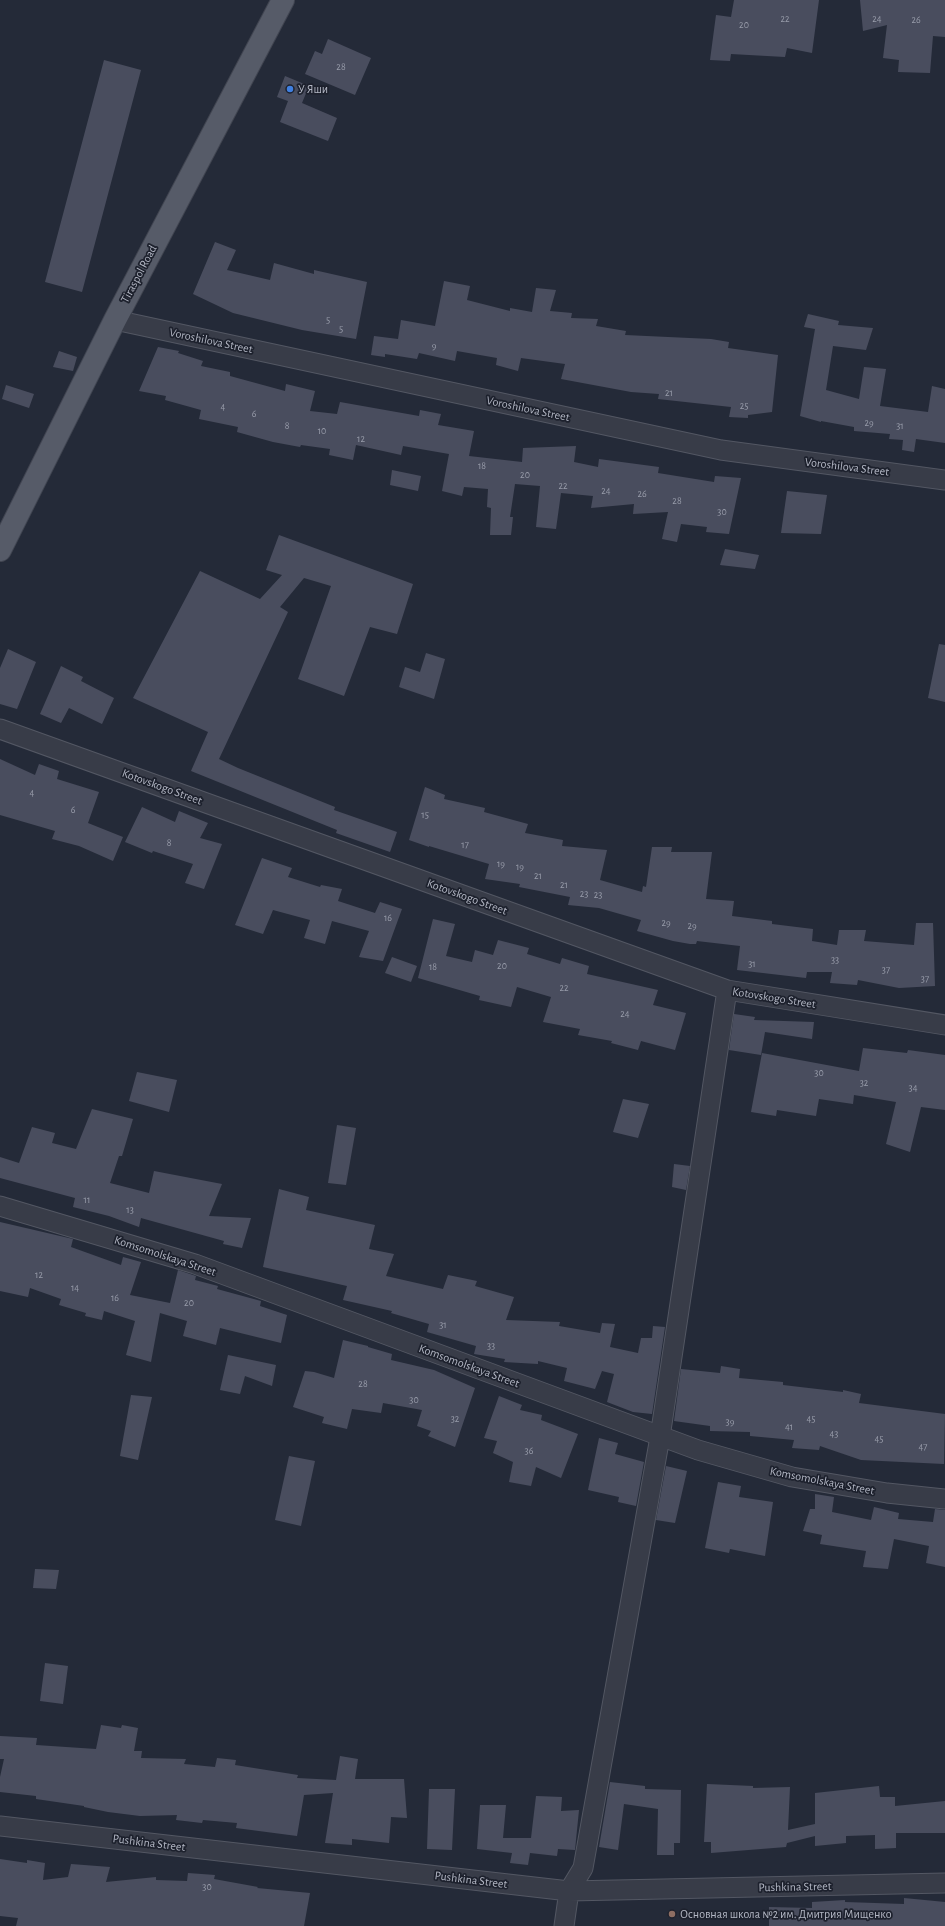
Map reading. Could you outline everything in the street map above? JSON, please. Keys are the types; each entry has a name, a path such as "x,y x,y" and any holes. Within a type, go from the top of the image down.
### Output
{"main road":[{"name":"Tiraspol Road","path":"0,550 115,320 283,0"}],"street":[{"name":"Voroshilova Street","path":"115,320 721,450 945,480"},
{"name":"Kotovskogo Street","path":"0,729 727,990 945,1025"},
{"path":"564,1926 569,1891 583,1868 660,1437 727,990"},
{"name":"Komsomolskaya Street","path":"0,1206 195,1264 698,1450 792,1477 887,1493 945,1499"},
{"name":"Pushkina Street","path":"0,1826 569,1891 945,1883"}],"building":[{"path":"734,0 819,0 812,53 787,48 785,57 731,54 730,61 710,60 716,15 731,17"},
{"path":"860,0 945,0 945,37 933,36 930,73 898,72 899,60 883,58 887,25 863,31"},
{"path":"328,39 371,58 355,95 305,74 315,51 322,54"},
{"path":"104,60 141,70 82,292 45,282"},
{"path":"285,76 309,86 302,103 337,118 328,141 280,122 288,101 277,97"},
{"path":"215,242 236,250 227,270 270,280 274,263 314,274 314,270 367,282 356,339 302,330 233,313 193,294"},
{"path":"444,281 470,286 467,300 510,311 510,308 532,312 536,288 556,290 550,311 572,313 571,318 598,319 596,326 626,331 625,335 711,339 729,342 728,348 778,355 772,412 748,415 748,418 729,417 731,407 658,399 659,394 631,392 561,379 565,364 521,358 518,371 496,365 497,358 457,351 455,361 419,353 417,359 385,354 385,357 371,355 374,336 398,339 401,320 435,326"},
{"path":"808,314 839,321 838,325 873,328 866,350 833,346 826,390 859,399 864,367 886,369 880,406 928,412 932,386 945,389 945,443 916,439 914,452 902,450 903,440 889,439 890,434 854,431 854,427 821,422 800,416 815,329 804,327"},
{"path":"158,347 179,351 178,353 203,361 201,366 230,372 230,376 285,391 286,384 315,391 310,411 337,414 340,402 419,416 420,410 441,414 438,425 474,431 469,456 522,462 523,448 576,446 574,462 598,467 599,459 659,467 658,473 714,482 715,476 741,478 729,534 706,532 707,527 681,524 677,542 662,539 668,512 633,514 634,504 591,508 593,496 561,493 556,529 536,527 540,486 515,484 510,517 513,517 511,535 490,535 491,508 487,507 488,489 464,487 462,496 442,491 449,454 403,446 401,455 356,445 353,460 329,455 330,449 301,445 300,447 273,442 237,432 238,427 199,419 201,410 165,400 166,396 139,391"},
{"path":"59,351 77,357 73,371 53,367"},
{"path":"6,385 34,394 29,408 2,399"},
{"path":"392,470 421,476 418,491 390,485"},
{"path":"787,491 827,495 821,534 781,533"},
{"path":"279,535 413,584 397,634 370,627 344,696 298,679 331,586 304,578 280,607 288,612 219,759 335,807 334,810 397,832 390,852 336,833 337,830 191,771 208,732 133,698 200,571 260,599 282,575 266,570"},
{"path":"725,549 759,555 755,569 720,565"},
{"path":"939,644 945,645 945,702 928,698"},
{"path":"8,649 36,662 17,709 0,704 0,668"},
{"path":"426,653 445,659 434,699 399,687 405,667 420,672"},
{"path":"61,666 83,677 81,681 114,698 102,724 69,708 61,723 40,714"},
{"path":"0,759 35,775 39,764 59,771 57,779 99,792 88,823 123,837 113,861 79,846 52,839 55,831 0,815"},
{"path":"425,787 445,795 444,799 485,808 484,812 528,824 525,833 563,840 562,846 607,850 600,880 642,892 643,886 646,887 652,847 672,847 671,852 712,852 706,899 734,901 732,916 772,921 772,924 813,929 812,941 837,945 839,930 866,930 864,941 914,945 916,923 933,923 935,986 899,988 858,980 857,985 830,983 832,972 807,972 806,978 737,970 740,946 697,941 696,944 690,944 673,941 637,931 641,920 599,908 568,905 570,897 519,887 520,884 485,879 489,864 409,840"},
{"path":"142,807 175,822 179,811 208,823 200,838 222,844 204,889 185,883 193,864 153,851 152,853 125,842"},
{"path":"262,858 292,868 288,877 320,887 321,885 342,889 338,901 375,913 380,902 402,909 383,961 359,957 369,931 332,921 325,944 304,938 310,920 273,910 263,934 235,925"},
{"path":"433,919 455,924 446,956 472,962 475,950 493,955 498,940 529,948 527,954 560,964 562,958 589,966 587,974 658,990 653,1005 686,1013 675,1050 641,1041 638,1050 611,1043 612,1041 578,1035 580,1029 543,1022 551,997 517,987 511,1007 479,1000 480,996 418,978"},
{"path":"392,957 417,966 411,982 385,973"},
{"path":"734,1014 755,1017 754,1020 814,1022 812,1039 765,1032 761,1055 729,1050"},
{"path":"863,1048 907,1053 908,1050 945,1055 945,1110 921,1107 910,1152 886,1144 896,1102 854,1095 853,1104 819,1099 816,1116 777,1110 776,1116 751,1112 762,1053 859,1071"},
{"path":"137,1072 177,1080 169,1112 129,1101"},
{"path":"623,1099 649,1104 638,1138 613,1132"},
{"path":"92,1109 133,1119 122,1156 119,1156 110,1183 149,1193 154,1171 222,1184 209,1216 251,1218 242,1248 223,1244 224,1241 141,1218 139,1227 109,1216 73,1207 75,1198 0,1178 0,1157 19,1163 32,1127 55,1133 52,1143 76,1149"},
{"path":"337,1125 356,1128 346,1185 328,1183"},
{"path":"674,1164 690,1166 686,1190 672,1187"},
{"path":"279,1189 309,1197 306,1210 375,1225 369,1249 394,1254 386,1276 443,1289 448,1275 477,1281 475,1286 514,1297 506,1320 560,1322 559,1326 600,1333 602,1323 615,1324 610,1347 638,1353 641,1338 652,1338 653,1326 665,1327 652,1414 633,1412 607,1402 614,1374 602,1371 595,1389 564,1381 567,1368 538,1361 538,1364 504,1362 505,1359 474,1354 476,1346 427,1332 429,1324 391,1313 392,1311 343,1300 347,1286 263,1267"},
{"path":"0,1222 73,1239 71,1247 121,1265 123,1257 141,1262 130,1295 170,1303 178,1270 196,1276 195,1280 218,1286 217,1289 261,1301 260,1306 287,1315 281,1343 220,1328 216,1345 183,1336 187,1321 160,1313 151,1362 126,1355 135,1321 104,1311 102,1320 85,1316 86,1313 59,1305 61,1299 30,1288 28,1297 0,1291"},
{"path":"343,1340 392,1354 391,1360 434,1370 475,1388 455,1447 428,1436 431,1431 417,1426 422,1410 383,1403 381,1413 352,1409 347,1429 322,1423 324,1417 293,1407 305,1371 334,1378"},
{"path":"228,1355 276,1365 272,1386 245,1376 240,1394 220,1390"},
{"path":"721,1366 740,1369 739,1378 783,1382 783,1385 843,1392 843,1390 861,1394 859,1403 945,1414 944,1464 861,1460 820,1446 819,1450 792,1448 794,1440 750,1436 750,1432 710,1431 710,1426 674,1421 681,1369 720,1373"},
{"path":"131,1395 152,1397 138,1460 120,1456"},
{"path":"499,1396 522,1405 520,1410 542,1415 541,1420 578,1434 561,1478 536,1467 531,1486 509,1482 513,1462 493,1453 497,1441 484,1438"},
{"path":"599,1438 618,1443 615,1454 644,1462 636,1506 618,1502 619,1497 588,1490"},
{"path":"289,1456 315,1461 301,1526 275,1520"},
{"path":"666,1466 687,1471 675,1523 656,1520"},
{"path":"718,1482 741,1486 739,1497 773,1502 765,1556 730,1549 729,1553 705,1548"},
{"path":"815,1494 834,1497 832,1512 871,1520 874,1507 899,1513 898,1519 933,1522 935,1509 945,1510 945,1567 926,1563 929,1546 894,1539 888,1569 863,1567 866,1551 820,1544 822,1535 803,1531 810,1509 815,1509"},
{"path":"35,1569 59,1570 56,1589 33,1588"},
{"path":"45,1663 68,1666 63,1704 40,1701"},
{"path":"101,1725 121,1728 122,1725 138,1728 134,1751 142,1751 141,1758 186,1759 184,1764 215,1767 217,1758 236,1760 235,1765 298,1775 297,1778 336,1780 340,1756 358,1759 355,1779 404,1779 407,1818 391,1817 389,1843 352,1839 352,1845 325,1843 333,1793 304,1795 297,1836 236,1828 237,1823 203,1820 202,1823 176,1820 177,1815 140,1816 108,1812 84,1806 36,1799 36,1796 0,1792 0,1777 4,1759 0,1759 0,1736 37,1738 36,1745 96,1749"},
{"path":"610,1782 645,1786 645,1789 681,1790 680,1843 674,1843 674,1855 657,1855 658,1809 624,1804 618,1850 599,1847"},
{"path":"707,1784 753,1786 753,1788 790,1787 788,1830 815,1824 815,1793 879,1786 880,1797 895,1797 895,1806 945,1801 945,1833 896,1833 896,1848 875,1849 875,1835 846,1836 846,1843 815,1846 815,1836 787,1843 786,1847 711,1853 711,1842 704,1842"},
{"path":"429,1789 455,1789 452,1850 427,1849"},
{"path":"536,1796 562,1797 561,1811 579,1810 575,1850 558,1849 557,1856 530,1853 528,1865 510,1863 512,1853 477,1849 480,1805 506,1805 503,1838 531,1838"},
{"path":"0,1859 27,1863 27,1860 45,1863 43,1880 68,1877 71,1864 110,1867 106,1882 156,1877 156,1880 187,1881 188,1873 215,1875 214,1879 258,1887 257,1888 310,1893 304,1926 16,1926 18,1918 0,1916"},
{"path":"904,1898 945,1902 945,1926 769,1926 769,1907 812,1908 812,1902 845,1900 845,1902 904,1904"}],"place":[{"name":"У Яши","path":"290,89"},
{"name":"Основная школа №2 им. Дмитрия Мищенко","path":"672,1914"}]}
